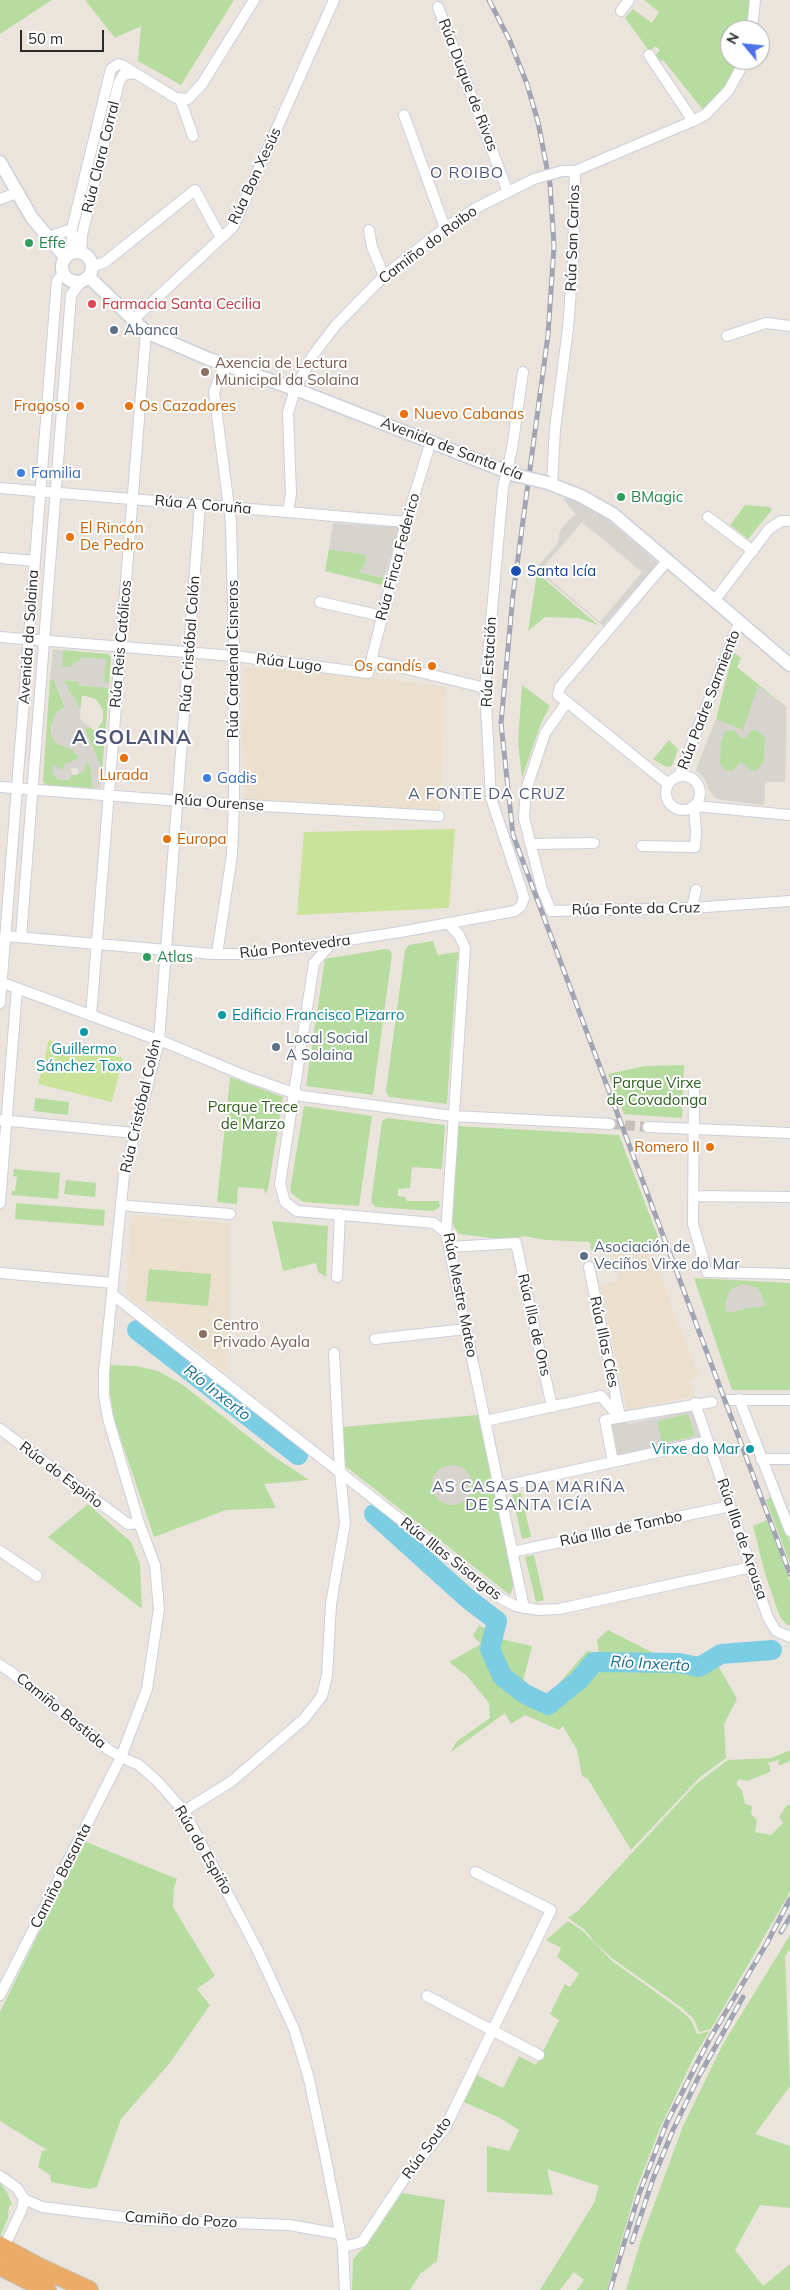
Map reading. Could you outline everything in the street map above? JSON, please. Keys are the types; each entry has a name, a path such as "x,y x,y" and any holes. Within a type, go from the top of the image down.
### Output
{"highway":[{"path":"4,2243 39,2267 89,2290"},
{"path":"0,2266 47,2290"}],"street":[{"path":"192,136 180,100 188,99 196,92 254,0"},
{"name":"Rúa Bon Xesús","path":"133,320 233,227 334,0"},
{"path":"620,11 629,0"},
{"path":"753,20 755,0"},
{"name":"Rúa Duque de Rivas","path":"438,7 507,190"},
{"path":"649,55 693,121"},
{"name":"Rúa Clara Corral","path":"73,254 72,229 110,73 114,66 118,64 180,100"},
{"name":"Rúa San Carlos","path":"550,484 574,264 575,171 693,121 710,110 722,98 736,80 740,70"},
{"name":"Rúa Clara Corral","path":"73,254 85,221 119,82 123,75 134,73"},
{"path":"404,115 446,228"},
{"path":"0,162 17,193 46,238 73,254 88,257 87,276"},
{"name":"Camiño do Roibo","path":"288,512 291,494 287,419 295,389 313,355 336,325 384,276 446,228 507,190 534,179 562,171 575,171"},
{"path":"73,254 62,265 63,273 68,280 87,276 195,190 221,238"},
{"path":"0,199 17,193"},
{"name":"Rúa Clara Corral","path":"46,238 72,229"},
{"path":"369,230 372,247 384,276"},
{"name":"Avenida da Solaina","path":"0,1003 57,281 63,273"},
{"name":"Avenida de Santa Icía","path":"87,276 146,332 224,365 295,389 511,473 550,484 581,496 608,510 790,665"},
{"name":"Avenida da Solaina","path":"21,938 72,296 87,276"},
{"path":"727,336 766,323 790,326"},
{"name":"Rúa Reis Católicos","path":"91,1016 146,332"},
{"name":"Rúa Cardenal Cisneros","path":"217,954 232,855 234,804 234,656 230,507 214,392 224,365"},
{"name":"Rúa Estación","path":"521,906 524,898 491,798 485,688 523,372"},
{"name":"Rúa Finca Federico","path":"368,673 406,522 432,442"},
{"name":"Rúa A Coruña","path":"0,488 406,522"},
{"name":"Rúa Cristóbal Colón","path":"139,1522 108,1418 104,1395 104,1372 124,1175 159,1041 200,505"},
{"path":"708,517 752,551"},
{"path":"714,601 774,524 790,521"},
{"path":"0,558 35,561"},
{"path":"667,561 560,687 558,695 668,784"},
{"path":"320,602 382,616"},
{"name":"Rúa Padre Sarmiento","path":"679,776 739,623"},
{"name":"Rúa Lugo","path":"0,637 234,656 368,673"},
{"path":"371,660 485,688"},
{"path":"567,702 545,733 526,790 524,818 530,844 594,843"},
{"path":"642,846 696,847 694,806 700,792 699,786 691,778 679,776 668,784 666,799 673,808 684,811 694,806 790,815"},
{"name":"Rúa Ourense","path":"0,787 109,794 178,801 439,816"},
{"path":"700,792 722,808"},
{"name":"Rúa Fonte da Cruz","path":"530,844 542,889 551,911 692,908 790,901"},
{"path":"692,908 696,890"},
{"name":"Rúa Pontevedra","path":"5,936 217,954 256,954 293,950 448,924 515,911 521,906"},
{"name":"Rúa Mestre Mateo","path":"448,924 459,935 465,948 446,1233 524,1608"},
{"path":"331,944 314,963 280,1184 285,1202 297,1211 434,1223 446,1233"},
{"path":"293,950 306,953 314,963"},
{"path":"1,982 294,1094 453,1116 610,1124"},
{"path":"0,1203 3,1120 18,988"},
{"path":"694,1089 693,1224 707,1272 790,1274"},
{"path":"3,1120 134,1132"},
{"path":"648,1127 790,1133"},
{"path":"694,1196 790,1197"},
{"path":"121,1204 230,1214"},
{"path":"337,1277 340,1214"},
{"path":"434,1223 447,1215"},
{"name":"Rúa Illa de Ons","path":"449,1247 516,1243 552,1407"},
{"name":"Rúa Illas Cíes","path":"588,1267 620,1417"},
{"path":"0,1273 113,1283"},
{"name":"Rúa Illas Sisargas","path":"112,1294 502,1599 524,1608 538,1610 559,1609 752,1567"},
{"path":"375,1339 466,1329"},
{"path":"184,1811 232,1781 304,1719 322,1696 328,1675 331,1604 345,1523 340,1472 334,1353"},
{"path":"485,1421 601,1396 620,1417"},
{"path":"739,1399 790,1531"},
{"path":"728,1400 790,1400"},
{"path":"613,1462 605,1420 712,1402"},
{"name":"Rúa Illa de Arousa","path":"695,1404 772,1625 776,1631 790,1637"},
{"name":"Rúa do Espiño","path":"0,1429 128,1524 139,1522"},
{"path":"499,1487 708,1441"},
{"path":"761,1459 790,1459"},
{"name":"Rúa Illa de Tambo","path":"512,1552 730,1506"},
{"path":"121,1757 147,1689 159,1609 155,1565 139,1522"},
{"path":"0,1551 37,1576"},
{"name":"Camiño Bastida","path":"0,1665 109,1750 121,1757"},
{"name":"Rúa do Espiño","path":"121,1757 139,1765 157,1781 184,1811 257,1949 294,2029 309,2078 340,2234"},
{"name":"Camiño Basanta","path":"0,1995 121,1757"},
{"name":"Rúa Souto","path":"343,2247 362,2242 404,2179 445,2128 551,1910 475,1872"},
{"path":"427,1996 492,2032 539,2055"},
{"path":"0,2176 17,2188 24,2199 22,2208 4,2243"},
{"name":"Camiño do Pozo","path":"24,2199 42,2207 138,2219 289,2225 340,2234"},
{"path":"340,2234 343,2247 345,2290"}],"shaded area":[{"path":"566,496 601,514 658,563 603,626 538,572 538,566 558,543 560,530 576,515 564,500","holes":["582,522 642,572 600,622 540,571"]},
{"path":"333,523 398,527 384,578 359,572 366,563 366,556 363,554 329,549"},
{"path":"53,649 63,650 62,667 71,668 73,663 80,661 81,657 106,659 104,682 109,683 109,688 78,685 78,681 64,680 71,696 73,695 78,705 77,708 81,706 80,719 89,727 85,729 102,770 101,788 93,788 90,764 86,762 84,771 78,774 78,768 71,768 72,775 68,780 58,779 52,773 53,764 62,770 66,764 79,758 72,749 57,744 51,736 53,718 58,711 65,707 54,680 50,679"},
{"path":"245,667 339,673 445,687 440,811 245,799 243,735"},
{"path":"758,686 786,707 785,782 765,782 764,805 716,798 709,790 705,779 696,770 716,719 743,730","holes":["734,730 741,738 745,738 752,730 757,730 765,738 764,762 756,771 751,771 744,763 740,763 732,771 726,771 720,763 721,743 725,731"]},
{"name":"Centro Privado Ayala","path":"132,1215 231,1223 228,1374 126,1294"},
{"path":"649,1245 699,1377 690,1379 695,1396 627,1410 600,1284 619,1281 611,1248"},
{"path":"745,1284 757,1288 765,1304 763,1307 727,1313 725,1305 728,1293 733,1288"},
{"path":"685,1409 693,1413 700,1436 698,1439 621,1456 617,1453 612,1426 614,1423 627,1420 628,1424 686,1412","holes":["686,1414 689,1416 694,1434 693,1437 663,1443 661,1441 657,1421"]},
{"path":"456,1465 463,1468 469,1474 472,1485 471,1493 463,1502 456,1505 448,1505 441,1502 433,1493 432,1481 435,1474 444,1466"}],"green space":[{"path":"0,0 52,0 0,34"},
{"path":"85,0 234,0 181,85 138,61 141,26 115,38"},
{"path":"644,0 750,0 749,20 720,20 720,70 735,70 726,85 703,110 663,60 660,62 655,56 660,50 655,46 650,52 625,18 633,9 652,23 659,12"},
{"path":"745,505 770,507 772,510 748,539 730,525"},
{"path":"329,549 366,556 366,563 359,572 384,578 382,585 325,571"},
{"path":"537,573 598,625 579,618 545,617 528,631"},
{"path":"63,650 108,654 111,657 109,683 104,683 105,659 75,662 71,668 61,667"},
{"path":"733,652 741,658 737,667 786,707 785,782 765,782 764,805 716,798 709,790 705,779 696,770 716,719"},
{"path":"50,679 54,680 65,708 51,726 51,733 60,745 72,749 80,758 66,764 58,779 68,780 72,775 84,771 86,761 90,764 93,788 46,785 43,781"},
{"path":"64,680 78,681 78,685 109,688 102,770 85,729 89,727 95,731 98,728 103,721 103,710 96,699 86,696 82,696 81,706 77,709"},
{"path":"522,685 550,706 541,723 522,778 518,742"},
{"path":"669,740 678,749 672,766 666,767 653,759"},
{"path":"455,829 449,908 297,915 304,832"},
{"path":"433,941 438,955 458,952 459,959 457,961 447,1104 389,1097 386,1091 405,950 409,945"},
{"path":"385,949 390,950 392,954 373,1095 306,1086 325,959"},
{"path":"49,1040 123,1058 112,1102 38,1084"},
{"name":"Parque Virxe de Covadonga","path":"684,1065 682,1118 624,1114 608,1074 645,1066"},
{"name":"Parque Trece de Marzo","path":"230,1077 283,1097 268,1189 265,1194 264,1189 238,1187 237,1204 217,1202"},
{"path":"35,1098 69,1102 68,1115 34,1111"},
{"path":"304,1106 372,1116 359,1206 303,1202 292,1194 290,1190"},
{"path":"387,1118 445,1125 442,1169 412,1167 410,1188 398,1189 398,1196 405,1197 407,1201 439,1201 440,1206 437,1209 432,1211 376,1207 371,1202 382,1121"},
{"path":"458,1126 619,1135 660,1242 591,1250 590,1242 545,1240 524,1236 508,1240 459,1234 452,1224"},
{"path":"14,1169 60,1173 58,1199 11,1195 12,1191 15,1191 17,1177 13,1176"},
{"path":"66,1180 96,1183 95,1197 64,1194"},
{"path":"16,1203 105,1210 104,1226 15,1219"},
{"path":"272,1221 328,1226 326,1277 318,1272 316,1263 283,1271"},
{"path":"149,1269 211,1274 208,1306 146,1301"},
{"path":"694,1278 790,1283 790,1390 732,1390"},
{"path":"111,1365 136,1366 158,1371 183,1385 273,1456 309,1480 264,1484 276,1508 226,1510 154,1537 114,1419 108,1380"},
{"path":"686,1414 689,1416 695,1434 693,1437 661,1442 657,1421"},
{"path":"478,1415 514,1585 510,1595 345,1466 343,1427"},
{"path":"521,1493 531,1537 522,1539 512,1494"},
{"path":"772,1497 790,1541 790,1564 766,1500"},
{"path":"88,1504 131,1542 140,1564 142,1609 48,1537"},
{"path":"767,1520 790,1582 790,1625 787,1625 780,1617 765,1574 753,1526"},
{"path":"534,1555 544,1600 536,1602 525,1557"},
{"path":"479,1625 501,1639 532,1646 519,1697 548,1696 587,1651 599,1653 597,1640 608,1630 693,1673 716,1662 737,1699 724,1724 726,1758 700,1777 631,1850 588,1779 582,1776 577,1750 563,1726 559,1730 525,1715 511,1724 505,1713 451,1752 456,1742 490,1718 489,1703 468,1677 449,1662 481,1644 473,1636"},
{"path":"790,1750 790,1761 781,1765 778,1765 779,1760 767,1763 770,1766 770,1772 747,1781 739,1779 736,1784 742,1790 745,1804 752,1806 751,1814 757,1820 755,1832 771,1835 783,1823 779,1817 787,1805 790,1805 790,1892 711,2029 699,2032 694,2019 681,2007 613,1959 596,1944 585,1930 568,1918 579,1910 696,1784 728,1760 772,1758"},
{"path":"84,1841 177,1879 174,1888 173,1907 215,1976 197,1989 210,2005 169,2064 121,2119 97,2187 89,2189 51,2182 50,2175 38,2167 42,2151 47,2150 0,2121 0,2012"},
{"path":"568,1921 583,1931 612,1961 679,2009 691,2020 697,2034 710,2031 695,2055 660,2128 637,2187 607,2290 577,2290 584,2280 574,2272 560,2290 540,2290 594,2203 599,2186 547,2169 553,2195 487,2192 487,2146 509,2151 519,2130 500,2118 464,2102 477,2075 503,2088 519,2056 536,2065 559,2020 550,2014 565,1984 570,1987 579,1974 557,1957 561,1948 546,1940"},
{"path":"790,1935 790,1949 785,1956 790,2086 755,2134 790,2146 790,2208 760,2205 735,2250 763,2286 790,2264 790,2290 626,2290 641,2240 683,2126 723,2044"},
{"path":"0,2183 8,2194 12,2205 9,2206 8,2218 0,2237"},
{"path":"402,2193 445,2200 437,2261 420,2274 410,2290 352,2290 353,2259 368,2243"}],"waterway":[{"name":"Río Inxerto","path":"137,1330 298,1455"},
{"name":"Río Inxerto","path":"374,1514 467,1598 497,1621 490,1649 502,1676 525,1694 548,1705 579,1680 594,1662 679,1663 699,1667 721,1654 772,1650"}],"tunnel":[{"path":"610,1124 648,1127"}],"railway":[{"path":"489,0 510,41 527,84 538,122 550,184 554,246 548,335 513,595 501,723 513,835 790,1574"},
{"path":"610,2290 639,2194 667,2122 709,2040 767,1943 790,1899"},
{"path":"781,1932 790,1917"},
{"path":"632,2242 653,2179 673,2130 699,2076 743,1997"}],"place":[{"name":"Effe","path":"29,243"},
{"name":"Farmacia Santa Cecilia","path":"92,304"},
{"name":"Abanca","path":"114,330"},
{"name":"Axencia de Lectura Municipal da Solaina","path":"205,372"},
{"name":"Fragoso","path":"80,406"},
{"name":"Os Cazadores","path":"129,406"},
{"name":"Nuevo Cabanas","path":"404,414"},
{"name":"Familia","path":"21,473"},
{"name":"BMagic","path":"621,497"},
{"name":"El Rincón De Pedro","path":"70,537"},
{"name":"Santa Icía","path":"516,571"},
{"name":"Os candís","path":"432,666"},
{"name":"Lurada","path":"124,758"},
{"name":"Gadis","path":"207,778"},
{"name":"Europa","path":"167,839"},
{"name":"Atlas","path":"147,957"},
{"name":"Edificio Francisco Pizarro","path":"222,1015"},
{"name":"Guillermo Sánchez Toxo","path":"84,1032"},
{"name":"Local Social A Solaina","path":"276,1047"},
{"name":"Romero II","path":"710,1147"},
{"name":"Asociación de Veciños Virxe do Mar","path":"584,1256"},
{"name":"Centro Privado Ayala","path":"203,1334"},
{"name":"Virxe do Mar","path":"750,1449"}],"district":[{"name":"O ROIBO","path":"467,173"},
{"name":"A SOLAINA","path":"132,738"},
{"name":"A FONTE DA CRUZ","path":"487,794"},
{"name":"AS CASAS DA MARIÑA DE SANTA ICÍA","path":"529,1496"}]}
